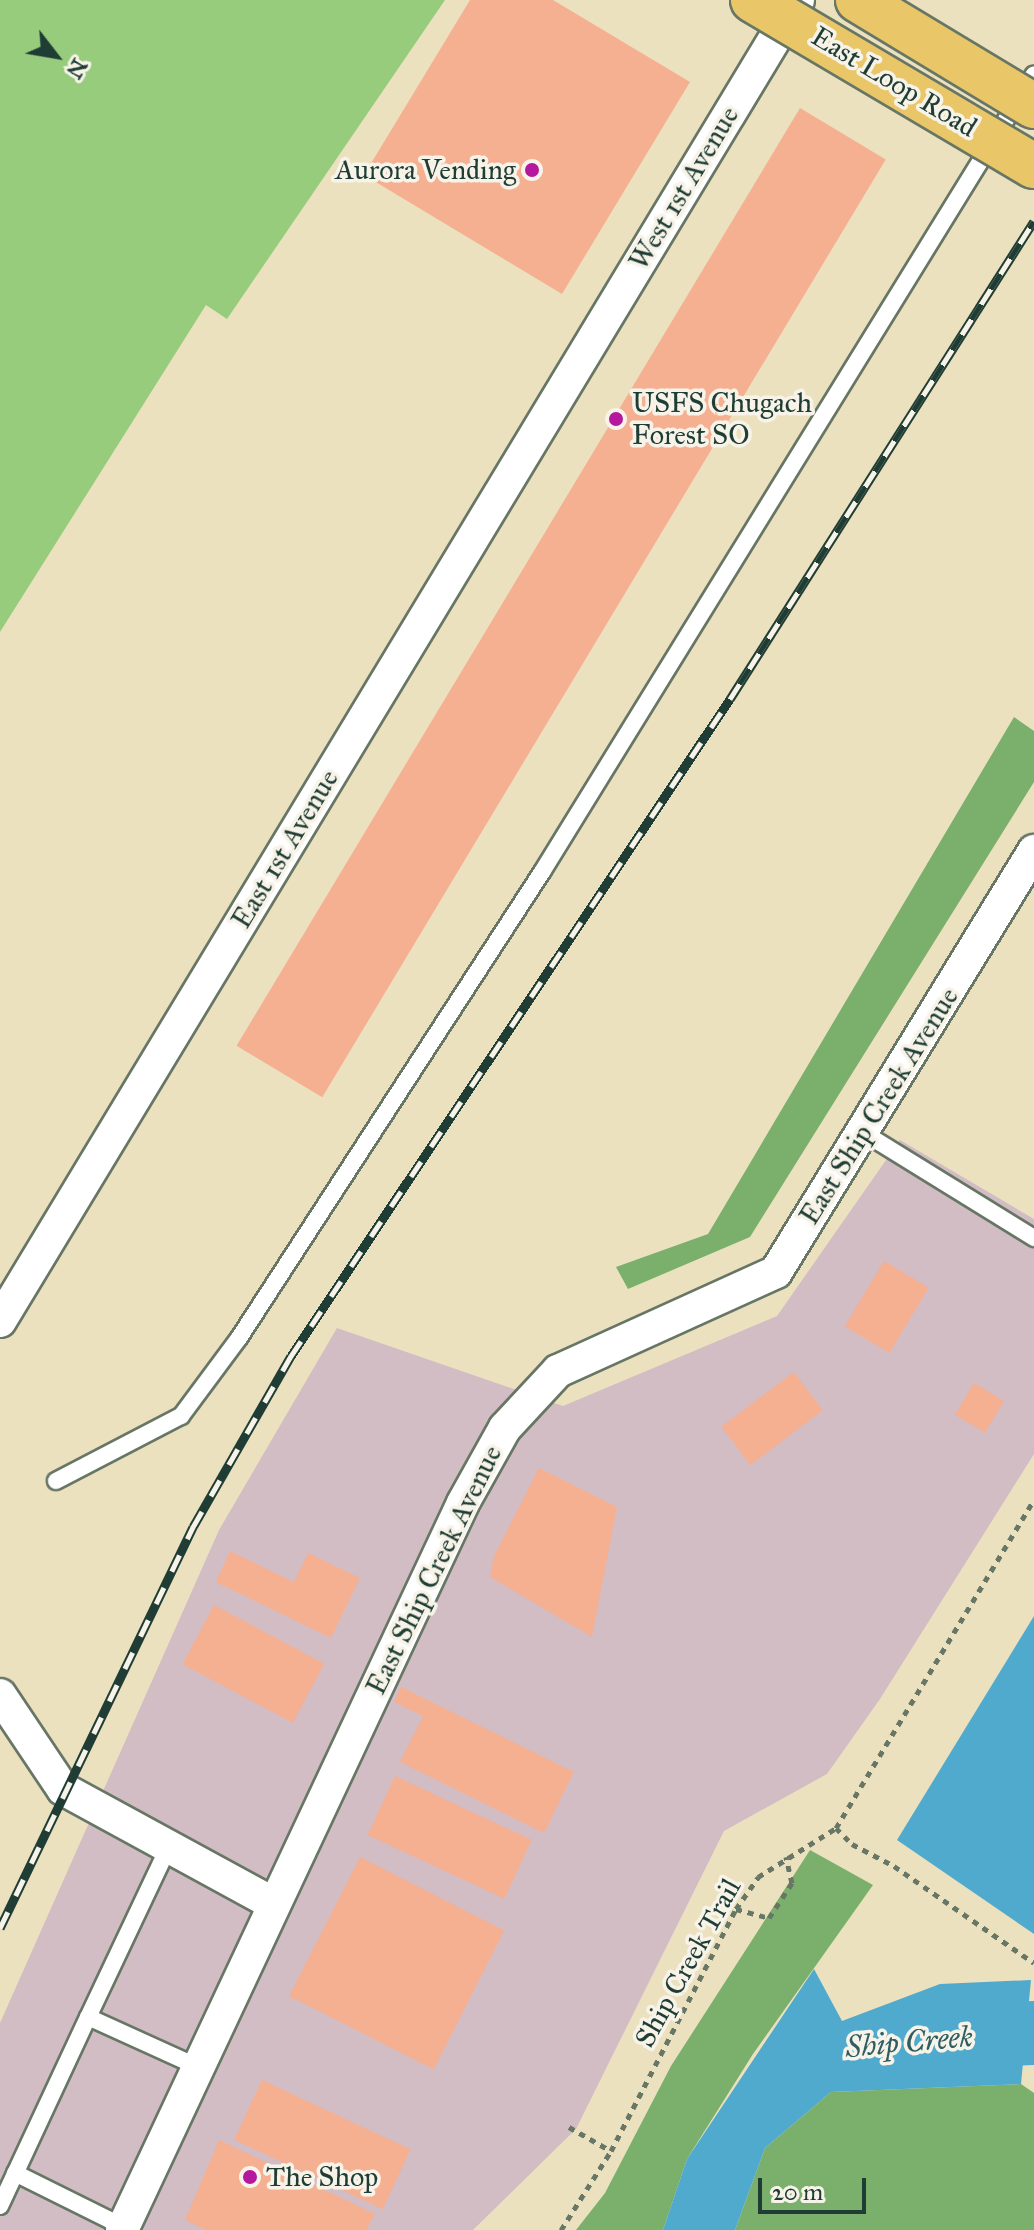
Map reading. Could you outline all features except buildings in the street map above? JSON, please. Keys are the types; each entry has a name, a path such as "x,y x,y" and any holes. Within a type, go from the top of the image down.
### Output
{"main road":[{"name":"East Loop Road","path":"753,0 1034,166"},
{"name":"East Loop Road","path":"858,0 1034,106"}],"street":[{"name":"West 1st Avenue","path":"570,376 798,0"},
{"name":"East 1st Avenue","path":"0,1321 570,376"},
{"name":"East Ship Creek Avenue","path":"123,2228 463,1503 505,1428 558,1371 776,1272 864,1133 1034,851"},
{"path":"0,1695 63,1789 274,1904"}],"lane":[{"path":"56,1481 181,1416 239,1338 542,872 1034,74"},
{"path":"864,1133 1034,1238"},
{"path":"0,2206 169,1846"},
{"path":"88,2017 198,2067"},
{"path":"15,2173 123,2228"}],"path":[{"name":"Ship Creek Trail","path":"561,2230 611,2151 736,1909 758,1877 836,1828 1034,1500"},
{"path":"836,1828 852,1844 894,1866 1034,1963"},
{"path":"736,1909 769,1918 792,1883 786,1857"},
{"path":"569,2127 611,2151"}],"shaded area":[{"path":"900,1140 1034,1219 1034,1454 880,1699 827,1774 724,1831 576,2129 473,2230 0,2230 0,2023 219,1530 337,1328 563,1406 777,1316"}],"green space":[{"path":"0,0 445,0 227,319 206,305 0,632"},
{"path":"1014,717 1034,731 1034,782 750,1237 628,1289 616,1267 708,1234"},
{"path":"810,1850 873,1885 753,2054 687,2159 663,2230 576,2230 605,2193 671,2066"},
{"path":"1021,2084 1034,2093 1034,2230 735,2230 765,2148 831,2092"}],"water":[{"path":"1034,1616 1034,1934 897,1840"},
{"path":"814,1969 842,2021 940,1984 1031,1980 1021,2084 831,2092 765,2148 735,2230 663,2230 687,2159"}],"waterway":[{"name":"Ship Creek","path":"940,2037 1034,2033"}],"railway":[{"path":"0,1928 193,1527 291,1356 730,699 1034,221"}],"place":[{"name":"Aurora Vending","path":"532,170"},
{"name":"USFS Chugach Forest SO","path":"616,419"},
{"name":"The Shop","path":"250,2177"}]}
